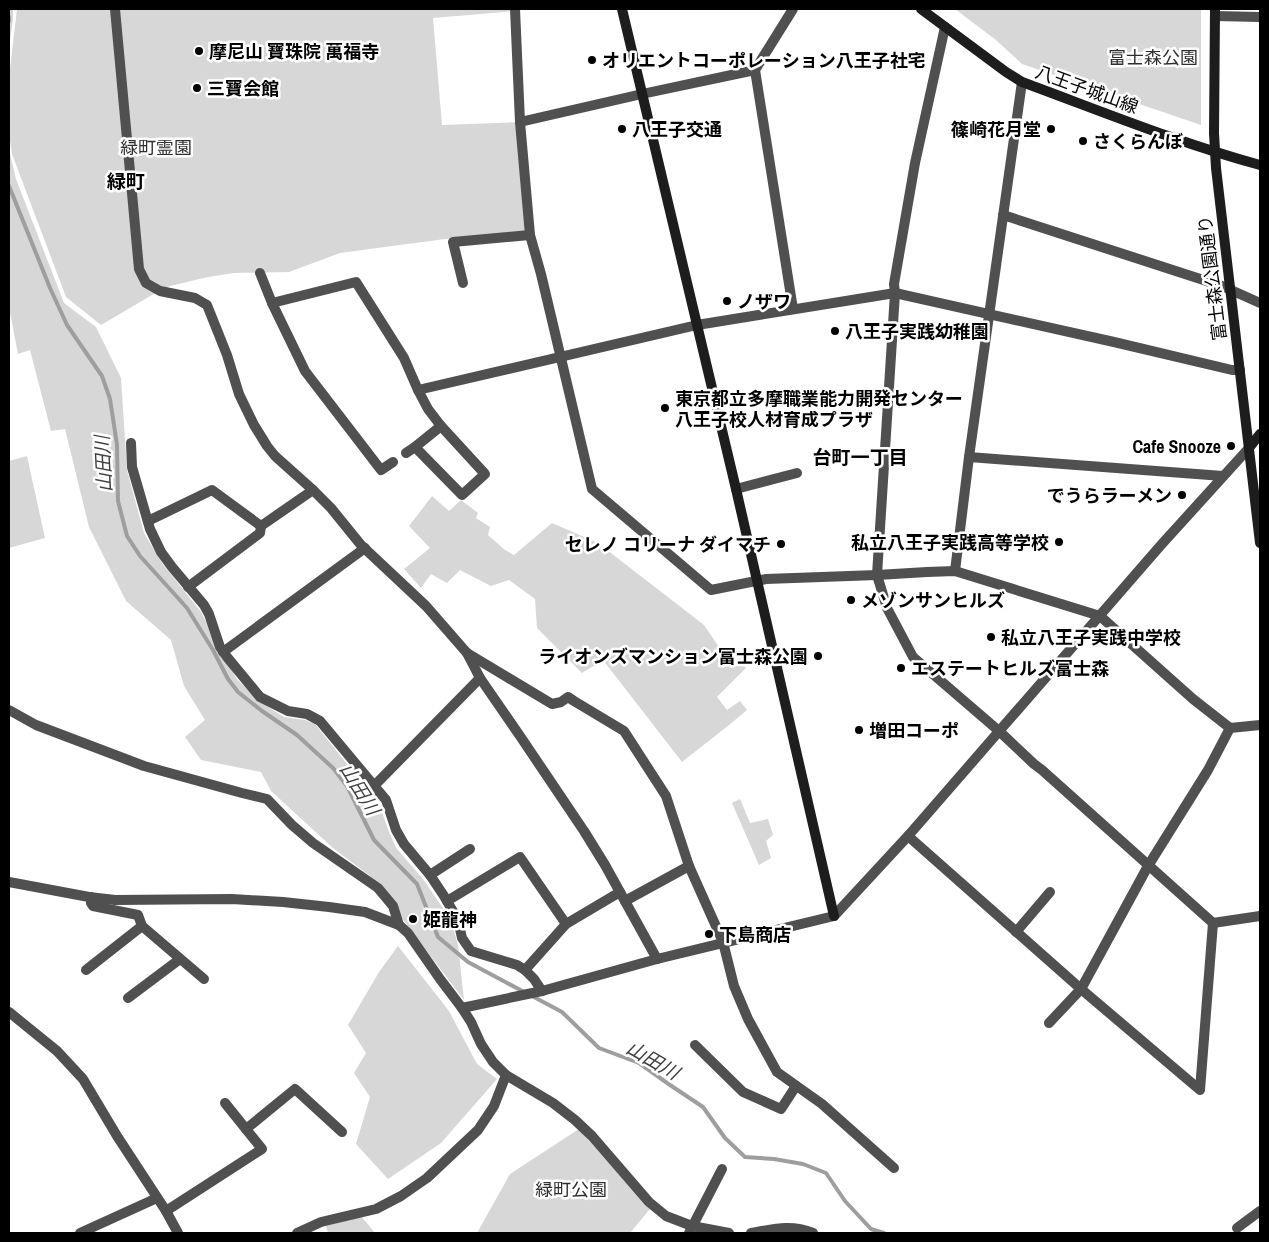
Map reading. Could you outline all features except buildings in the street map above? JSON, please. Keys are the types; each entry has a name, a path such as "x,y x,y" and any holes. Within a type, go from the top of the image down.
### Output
{"street":[{"path":"115,9 138,268 146,283 160,291 196,298 207,306 227,355 239,394 267,446 275,456 331,508 365,548 426,606 466,651 480,678 584,831 657,959"},
{"path":"515,9 520,122 530,235 592,489 711,590 766,579 955,571 1100,616 1193,699 1230,728 1260,725"},
{"path":"622,9 736,489 834,916"},
{"path":"792,9 755,70 793,309"},
{"name":"八王子城山線","path":"921,9 1022,82 1215,152 1260,165"},
{"path":"1215,12 1260,16"},
{"name":"富士森公園通り","path":"1215,12 1216,168 1260,543"},
{"path":"946,27 915,163 894,284 895,293 877,575 887,608 913,657 999,731 1213,923 1260,916"},
{"path":"520,122 755,70"},
{"path":"955,571 969,457 1022,82"},
{"path":"1003,215 1138,258 1230,290 1260,303"},
{"path":"463,283 453,242 530,235"},
{"path":"260,273 272,303 305,371 381,470 393,462"},
{"path":"272,303 356,282 404,358 428,409 485,474 462,495 416,447"},
{"path":"418,390 697,325 895,293 1232,370 1240,370"},
{"path":"406,453 441,426"},
{"path":"462,1008 542,991 723,942 834,916 908,836 1260,434"},
{"path":"131,443 132,468 150,529 161,552 204,605 223,652 260,697 288,711 307,714 320,721 386,800 396,830 404,844 430,875 447,901 458,920 462,938 471,951 525,970 542,991"},
{"path":"969,457 1223,476"},
{"path":"736,489 797,474"},
{"path":"148,521 212,490 261,526"},
{"path":"188,587 260,534 261,526 313,490"},
{"path":"223,652 365,548"},
{"path":"466,651 552,704 561,702 568,697 624,731 666,796 689,866 723,942 734,986 748,1019 777,1072 822,1104 894,1168"},
{"path":"374,786 480,678"},
{"path":"9,710 36,725 144,766 267,798 292,825 313,843 378,888 393,906 400,925"},
{"path":"1049,1023 1081,989 1148,866 1208,770 1230,728"},
{"path":"908,836 1081,989 1200,1090 1213,923"},
{"path":"430,875 470,849"},
{"path":"447,901 520,857 566,924"},
{"path":"625,901 689,866"},
{"path":"9,882 115,900 232,899 283,902 365,912 400,925 408,933 462,1008 471,1022 486,1054 506,1075 553,1103 575,1120 592,1136 649,1202 666,1216 691,1230 729,1233"},
{"path":"525,970 566,924 620,892"},
{"path":"1016,932 1050,892"},
{"path":"91,897 93,906 138,916 142,926 204,979"},
{"path":"86,970 142,926"},
{"path":"128,998 180,959"},
{"path":"9,1012 58,1051 83,1079 178,1233"},
{"path":"695,1045 743,1092 781,1109 796,1086"},
{"path":"297,1233 321,1222 376,1209 401,1196 427,1178 478,1130 494,1106 506,1075"},
{"path":"246,1129 295,1089 342,1132"},
{"path":"166,1211 262,1149 225,1103"},
{"path":"691,1230 722,1169"},
{"path":"80,1233 157,1198"},
{"path":"1237,1228 1260,1211"},
{"path":"751,1233 784,1227 813,1233"}],"green space":[{"path":"9,9 13,9 13,19 9,48"},
{"name":"緑町霊園","path":"17,9 515,9 515,11 433,18 442,125 520,122 530,235 445,239 340,253 289,272 234,273 208,277 170,286 101,325 66,297 12,154 9,134 10,69"},
{"name":"富士森公園","path":"955,9 1201,9 1201,125 1022,64 996,40"},
{"path":"9,150 16,179 64,303 96,327 121,378 127,470 144,533 162,563 201,612 236,678 260,702 284,717 305,720 315,724 379,804 397,849 423,879 451,920 458,945 464,1000 370,876 333,848 271,791 261,772 201,760 185,737 205,720 184,686 171,640 126,601 89,527 65,429 51,431 30,350 18,354 9,307"},
{"path":"27,456 45,538 9,548 9,461"},
{"path":"432,496 449,511 461,500 478,513 476,518 490,527 488,535 505,550 514,555 552,523 598,543 704,625 725,656 734,660 740,658 746,668 717,697 727,710 740,701 747,710 682,762 603,660 582,673 537,628 535,599 509,580 491,586 460,570 447,583 431,574 421,588 404,569 430,548 409,526"},
{"path":"740,799 750,823 768,819 773,835 766,841 771,858 759,865 732,803"},
{"path":"398,946 449,1011 477,1064 497,1079 441,1143 388,1179 356,1144 370,1097 354,1073 366,1053 348,1025 379,972"},
{"name":"緑町公園","path":"579,1129 650,1209 630,1233 477,1233 510,1174"},
{"path":"361,1216 375,1233 328,1233 326,1226"}],"waterway":[{"name":"山田川","path":"9,186 67,325 102,376 110,399 117,445 118,501 127,536 140,556 187,608 213,650 228,679 238,692 297,735 333,768 347,786 374,840 417,884 438,937 468,962 526,993"},
{"name":"山田川","path":"532,996 562,1012 599,1048 639,1063 703,1107 725,1138 745,1157 803,1164 826,1173 845,1201 871,1229 884,1233"}],"place":[{"name":"摩尼山 寶珠院 萬福寺","path":"199,51"},
{"name":"オリエントコーポレーション八王子社宅","path":"592,60"},
{"name":"三寶会館","path":"197,88"},
{"name":"八王子交通","path":"622,129"},
{"name":"篠崎花月堂","path":"1051,129"},
{"name":"さくらんぼ","path":"1083,141"},
{"name":"ノザワ","path":"727,301"},
{"name":"八王子実践幼稚園","path":"835,331"},
{"name":"東京都立多摩職業能力開発センター 八王子校人材育成プラザ","path":"665,408"},
{"name":"Cafe Snooze","path":"1231,446"},
{"name":"でうらラーメン","path":"1182,495"},
{"name":"私立八王子実践高等学校","path":"1059,542"},
{"name":"セレノ コリーナ ダイマチ","path":"781,544"},
{"name":"メゾンサンヒルズ","path":"851,600"},
{"name":"私立八王子実践中学校","path":"991,637"},
{"name":"ライオンズマンション富士森公園","path":"818,656"},
{"name":"エステートヒルズ富士森","path":"901,668"},
{"name":"増田コーポ","path":"859,730"},
{"name":"姫龍神","path":"413,919"},
{"name":"下島商店","path":"709,934"}],"district":[{"name":"緑町","path":"126,181"},
{"name":"台町一丁目","path":"860,457"}]}
